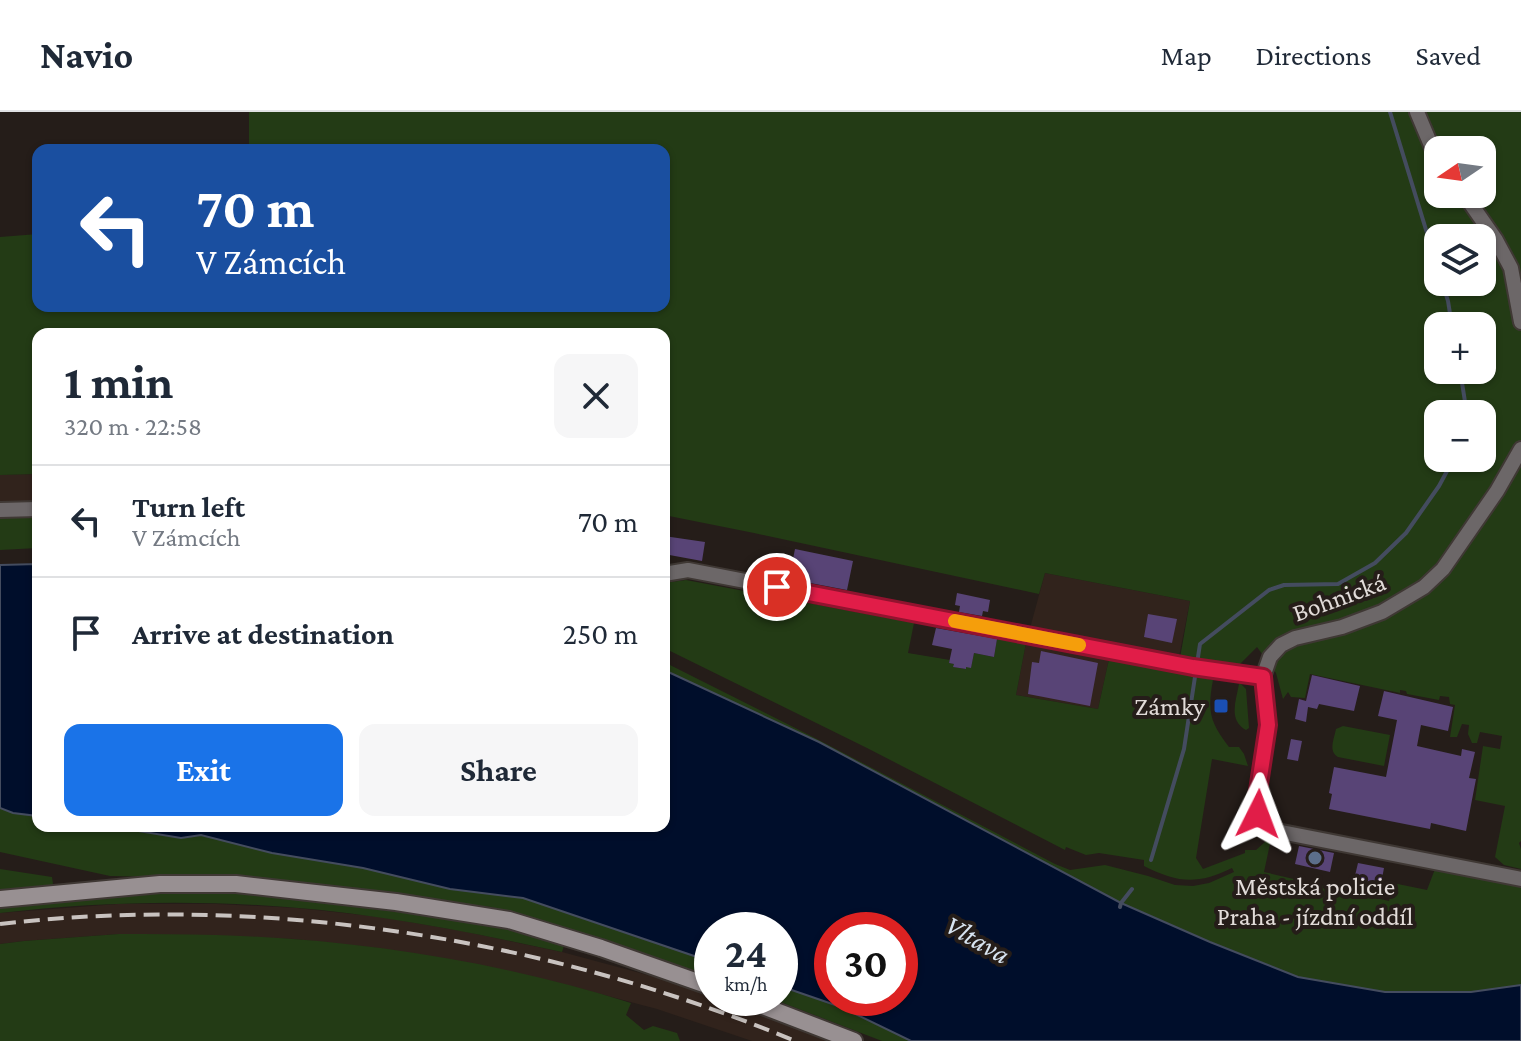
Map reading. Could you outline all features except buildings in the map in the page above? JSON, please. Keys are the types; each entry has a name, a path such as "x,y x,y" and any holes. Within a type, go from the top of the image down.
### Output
{"main road":[{"path":"0,899 160,884 236,884 396,902 509,920 694,981"},
{"path":"789,1016 854,1041"}],"street":[{"path":"1417,112 1427,136"},
{"path":"1474,208 1511,268 1521,322"},
{"name":"Bohnická","path":"1263,677 1270,657 1281,645 1382,612 1424,587 1443,569 1497,491 1521,449"},
{"path":"0,510 32,509"},
{"path":"670,573 688,570 1196,667 1263,677 1268,725 1257,797 1258,814 1266,829 1521,879"}],"shaded area":[{"path":"32,474 32,505 0,506 0,475"},
{"path":"1045,573 1190,601 1176,672 1109,659 1098,709 1016,695"},
{"path":"118,904 217,904 381,917 562,952 666,980 694,989 694,1016 768,1016 827,1041 752,1041 657,1009 555,982 377,948 294,939 119,934 0,944 0,913"}],"green space":[{"path":"249,112 1521,112 1521,869 1504,865 1495,857 1505,806 1475,800 1483,746 1500,749 1502,736 1480,732 1477,743 1472,743 1468,734 1469,725 1462,724 1457,737 1450,737 1455,705 1450,704 1449,697 1440,696 1439,700 1310,674 1305,698 1291,697 1288,692 1283,699 1276,673 1257,647 1237,667 1180,658 1190,601 1045,573 1039,594 670,516 670,328 32,328 32,474 0,475 0,237 32,234 32,312 670,312 670,144 249,144"},
{"path":"0,518 32,518 32,548 0,550"},
{"path":"686,580 914,623 908,653 950,660 954,667 965,669 971,667 974,653 994,657 997,638 1026,643 1016,695 1098,709 1109,659 1213,680 1210,709 1214,723 1229,747 1239,747 1248,766 1212,759 1196,858 1203,869 1245,853 1245,850 1256,850 1271,839 1264,872 1389,901 1393,883 1427,890 1435,869 1521,885 1521,985 1471,992 1385,992 1298,977 1121,903 819,742 670,673 670,665 1070,870 1105,865 1175,885 1193,886 1234,872 1232,868 1208,877 1178,879 1144,866 1144,860 1099,853 1086,855 1066,847 1065,850 670,651 670,582"},
{"path":"1239,684 1246,689 1249,728 1246,730 1235,716"},
{"path":"1343,726 1390,735 1384,766 1338,757 1333,752 1332,744 1336,729"},
{"path":"0,808 32,815 32,832 144,832 181,838 201,835 272,853 363,868 450,889 523,898 694,956 694,971 604,939 491,907 251,879 110,876 0,852"},
{"path":"0,869 52,877 53,884 42,889 0,892"},
{"path":"187,891 241,893 479,922 518,929 565,943 562,952 383,918 240,904 143,903 0,913 0,906"},
{"path":"119,934 321,941 478,964 631,1003 626,1015 644,1030 653,1026 677,1033 680,1041 0,1041 0,944"},
{"path":"798,992 814,998 814,1015 798,1009"},
{"path":"817,1016 860,1016 911,1041 882,1041"}],"water":[{"path":"32,564 32,815 0,808 0,565"},
{"name":"Vltava","path":"670,673 819,742 1121,903 1298,977 1385,992 1471,992 1521,985 1521,1041 911,1041 860,1016 918,1016 918,912 814,912 814,998 798,992 798,912 694,912 694,956 523,898 450,889 363,868 272,853 201,835 181,838 144,832 670,832"}],"waterway":[{"path":"1390,112 1424,224"},
{"path":"1446,296 1450,312"},
{"path":"1462,384 1465,400"},
{"path":"1151,860 1184,749 1200,644 1269,590 1284,585 1338,584 1375,563 1406,533 1446,472"},
{"path":"1120,907 1132,889"}],"railway":[{"path":"0,924 100,916 201,915 303,921 405,933 506,951 605,975 702,1005 795,1041"}],"slow traffic":[{"path":"955,621 1079,645"}],"place":[{"name":"Zámky","path":"1221,706"},
{"name":"Městská policie Praha - jízdní oddíl","path":"1315,858"}],"route":[{"path":"777,587 1193,667 1263,677 1268,725 1257,797 1258,814"}]}
